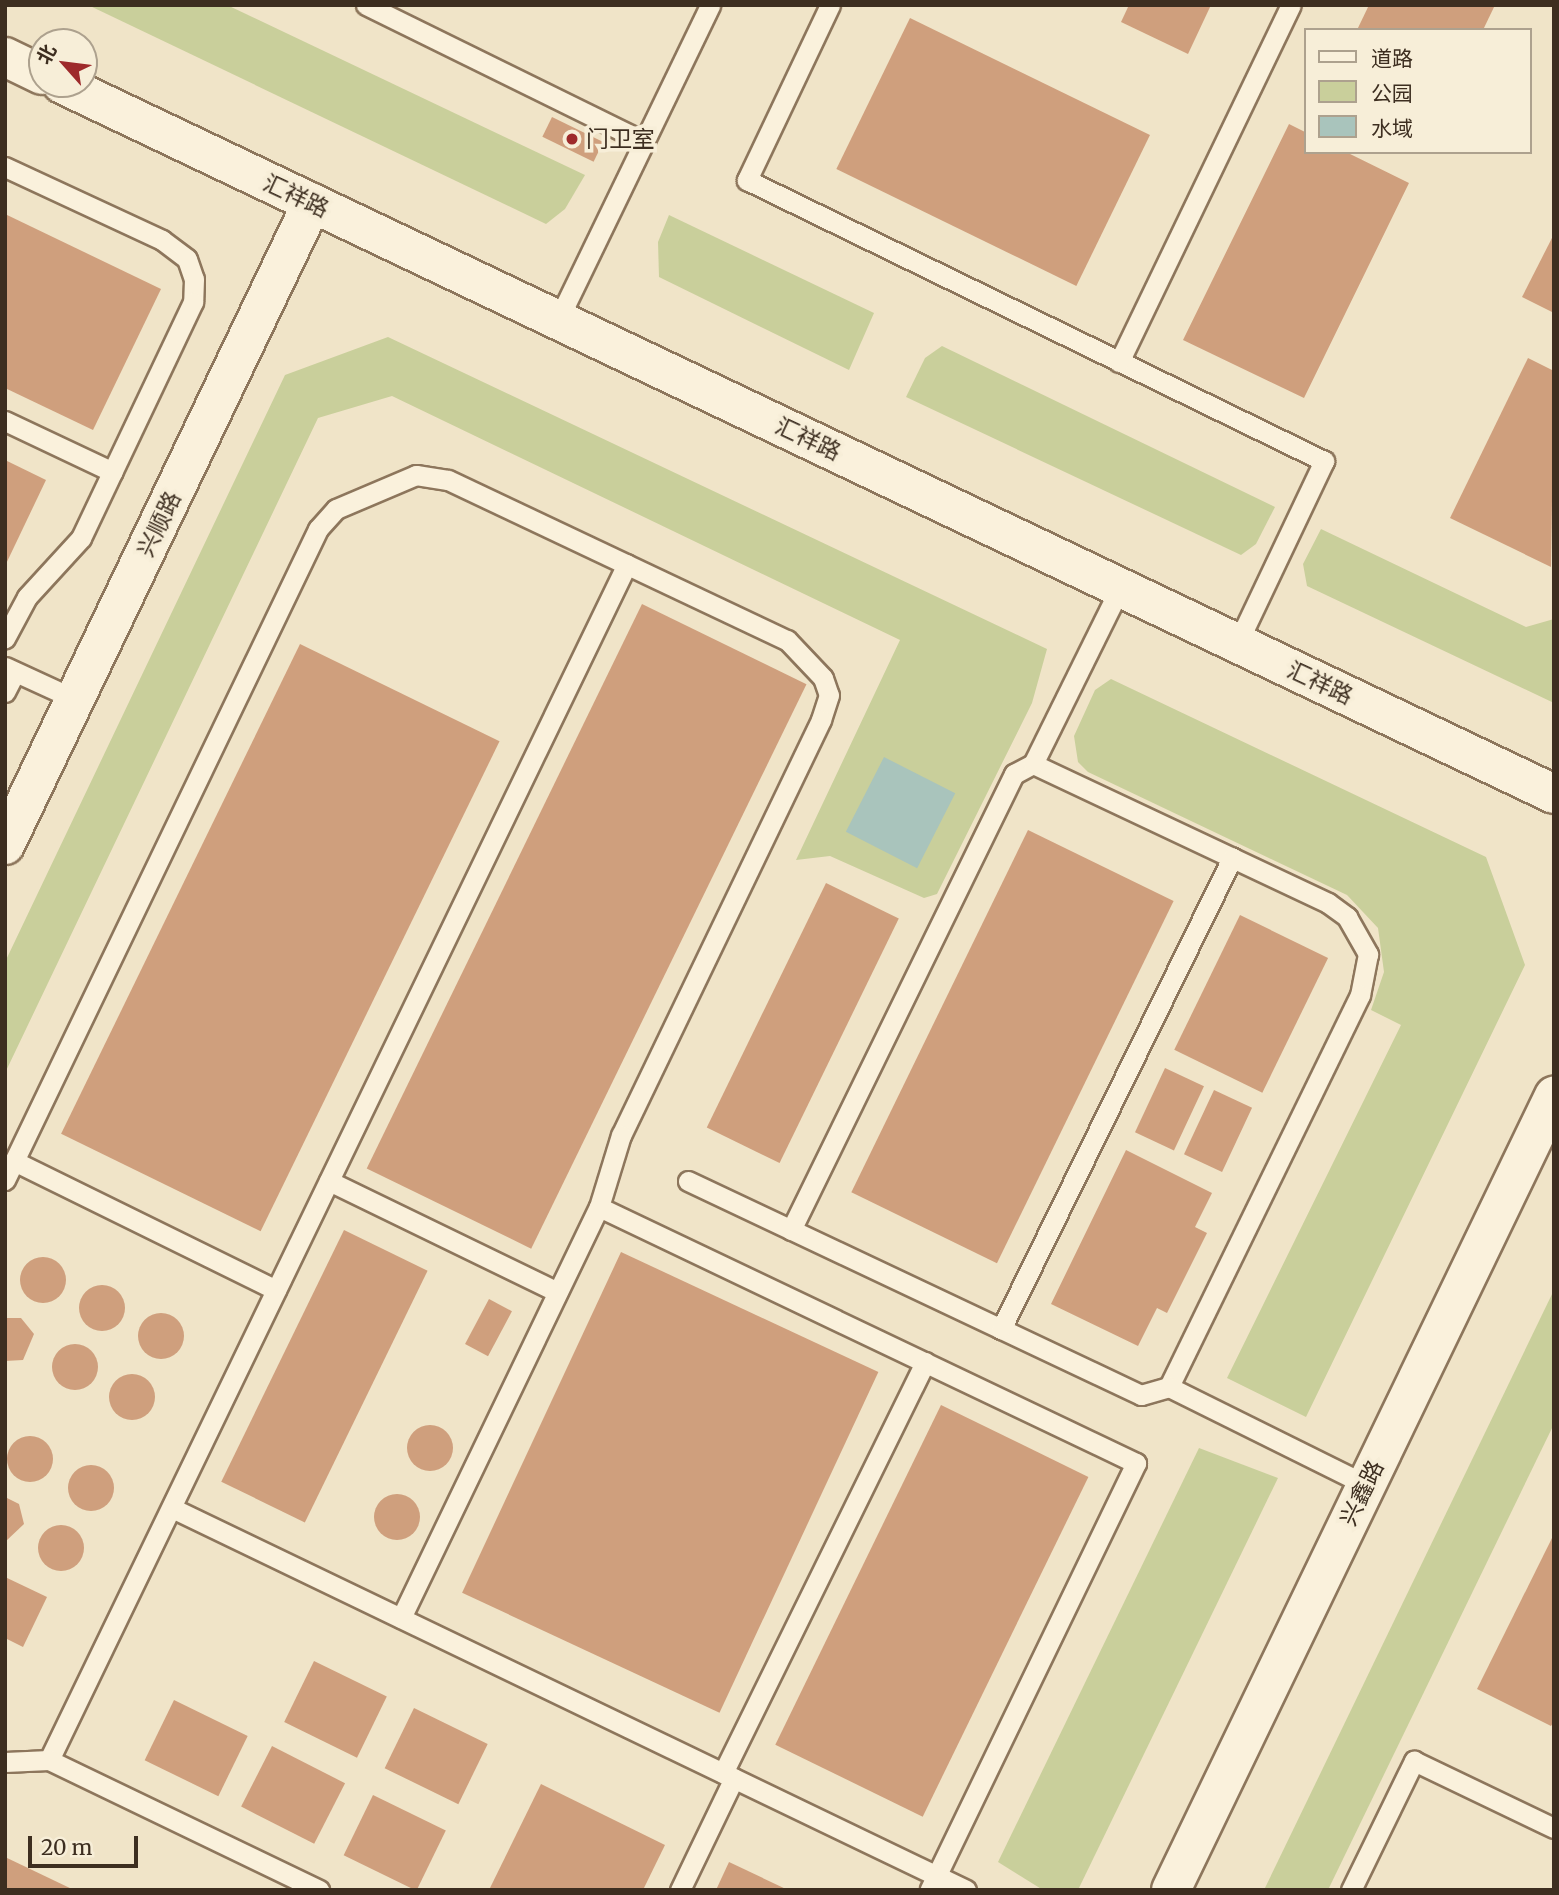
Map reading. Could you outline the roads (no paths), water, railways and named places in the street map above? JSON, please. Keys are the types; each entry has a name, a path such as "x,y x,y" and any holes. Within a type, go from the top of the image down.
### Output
{"main road":[{"path":"5,57 28,68"},
{"name":"汇祥路","path":"91,98 1554,794"},
{"name":"兴顺路","path":"5,845 312,203"},
{"name":"兴鑫路","path":"1171,1890 1554,1096"}],"lane":[{"path":"366,5 644,142"},
{"path":"558,320 710,5"},
{"path":"830,5 747,180 1324,461 1237,644"},
{"path":"1119,362 1291,5"},
{"path":"5,167 162,240 187,259 194,279 193,302 81,538 27,597 5,638"},
{"path":"5,421 113,472"},
{"path":"5,1180 318,529 336,509 430,475 787,640 813,661 829,695 621,1135 599,1207 401,1618"},
{"path":"49,1760 627,564"},
{"path":"791,1230 1014,774 1033,764 1120,587"},
{"path":"5,692 10,670 75,699"},
{"path":"1033,764 1232,858 1347,917 1368,954 1367,972 1169,1388"},
{"path":"1001,1329 1232,858"},
{"path":"14,1161 276,1290"},
{"path":"330,1181 558,1292"},
{"path":"688,1181 1141,1395 1169,1388 1366,1485"},
{"path":"599,1207 1136,1463 930,1890"},
{"path":"680,1890 729,1776 925,1362"},
{"path":"172,1508 966,1890"},
{"path":"5,1762 49,1760 319,1890"},
{"path":"1351,1890 1413,1761 1554,1828"}],"water":[{"path":"884,757 955,793 917,868 846,832"}],"place":[{"name":"门卫室","path":"572,139"}]}
